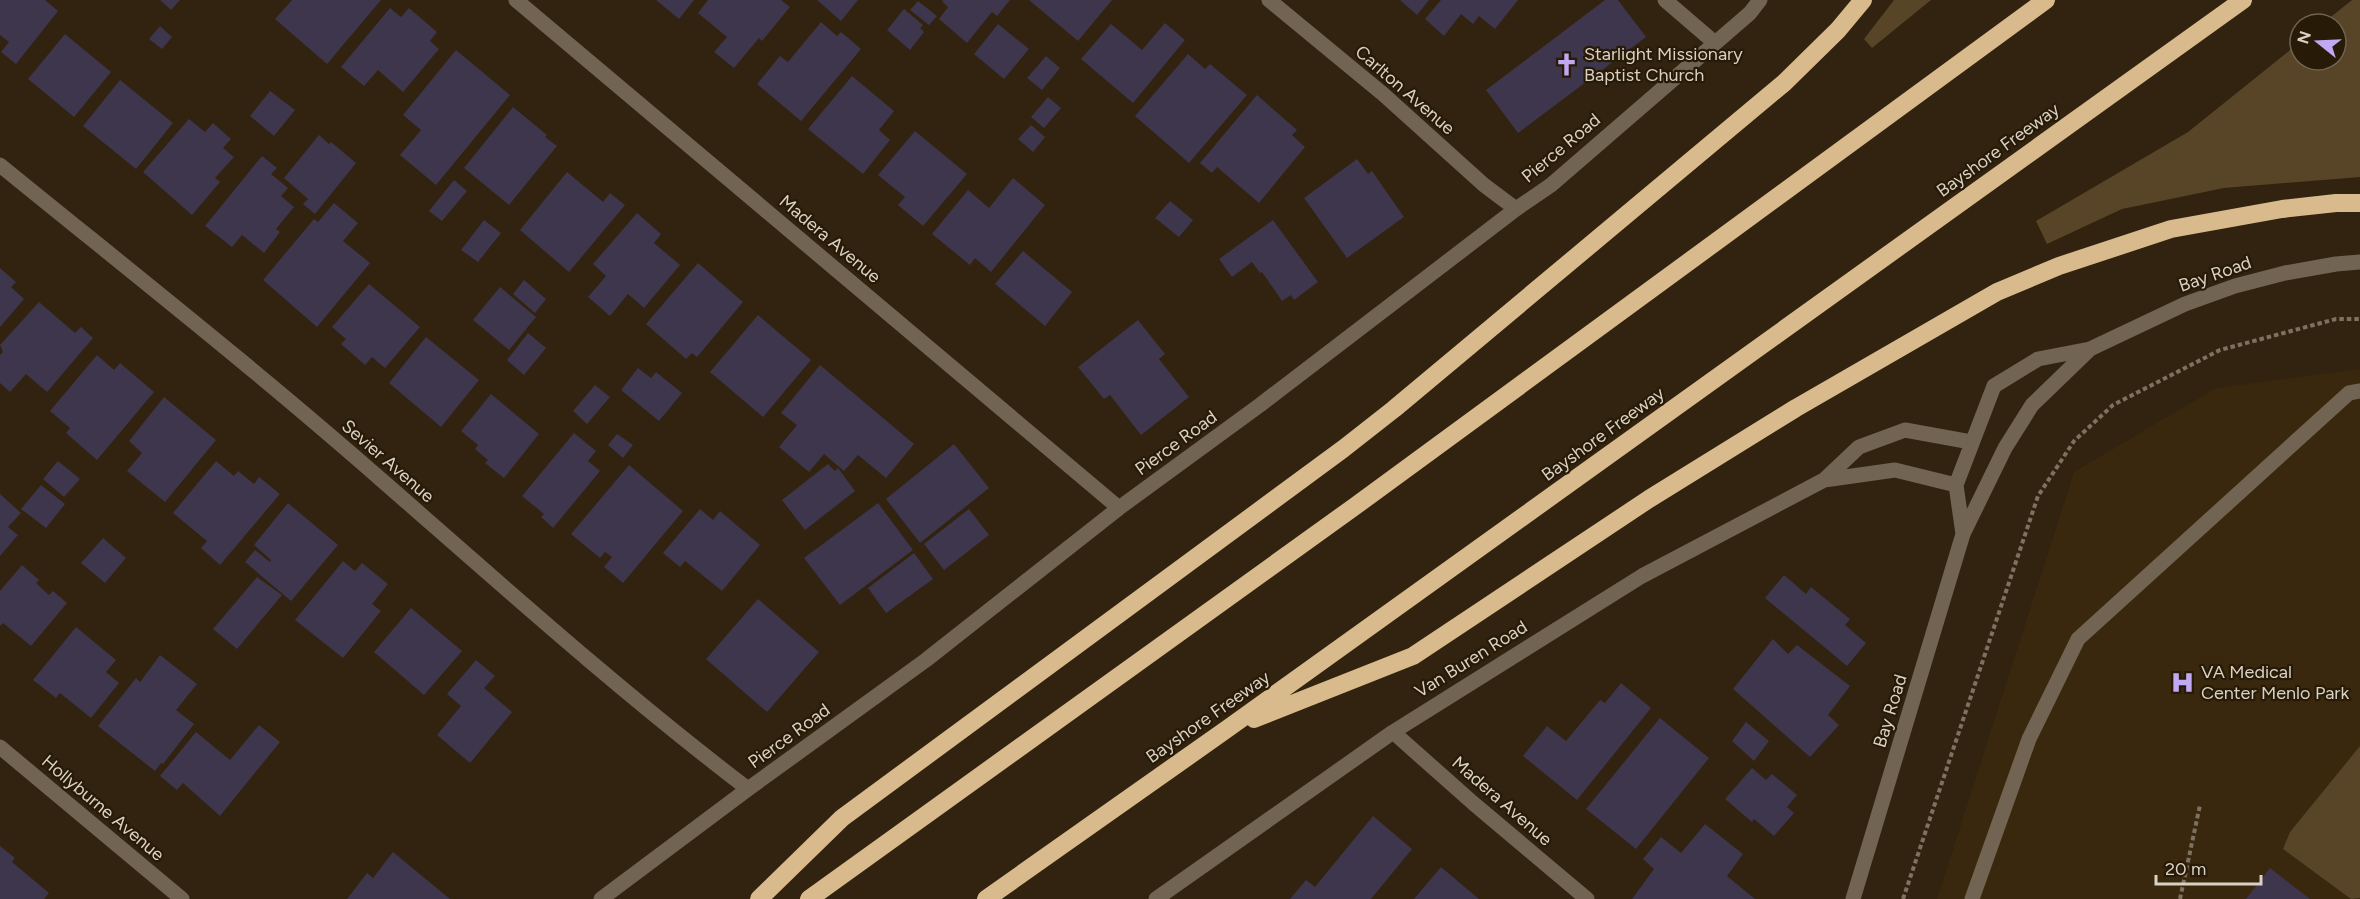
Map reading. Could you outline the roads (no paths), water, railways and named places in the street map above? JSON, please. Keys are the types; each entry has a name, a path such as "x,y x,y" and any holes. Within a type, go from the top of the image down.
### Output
{"highway":[{"path":"759,899 842,818 1394,409 1784,83 1838,30 1863,0"},
{"path":"809,899 1354,507 2046,0"},
{"name":"Bayshore Freeway","path":"986,899 1227,729 2244,0"},
{"path":"1227,729 1413,656 1648,499 1796,408 1997,292 2059,266 2171,229 2282,209 2336,203 2360,203"}],"street":[{"name":"Madera Avenue","path":"516,0 1119,508"},
{"name":"Carlton Avenue","path":"1269,0 1383,94 1416,125 1516,209"},
{"path":"1665,0 1715,43"},
{"name":"Pierce Road","path":"601,899 926,660 1119,508 1260,405 1516,209 1551,185 1749,13 1760,0"},
{"name":"Sevier Avenue","path":"0,165 134,273 382,480 539,617 748,789"},
{"name":"Bay Road","path":"1963,534 1956,485 1994,386 2038,359 2090,349 2185,304 2235,286 2285,273 2360,262"},
{"name":"Bay Road","path":"1853,899 1963,534 2005,447 2032,405 2090,349"},
{"path":"1972,899 2029,739 2078,639 2349,393 2360,392"},
{"name":"Van Buren Road","path":"1156,899 1393,732 1642,576 1824,480 1859,447 1905,430 1971,442"},
{"name":"Van Buren Road","path":"1824,480 1895,470 1956,485"},
{"name":"Madera Avenue","path":"1393,732 1473,804 1587,899"},
{"name":"Hollyburne Avenue","path":"0,747 182,899"}],"place":[{"name":"Starlight Missionary Baptist Church","path":"1566,64"},
{"name":"VA Medical Center Menlo Park","path":"2183,682"}]}
